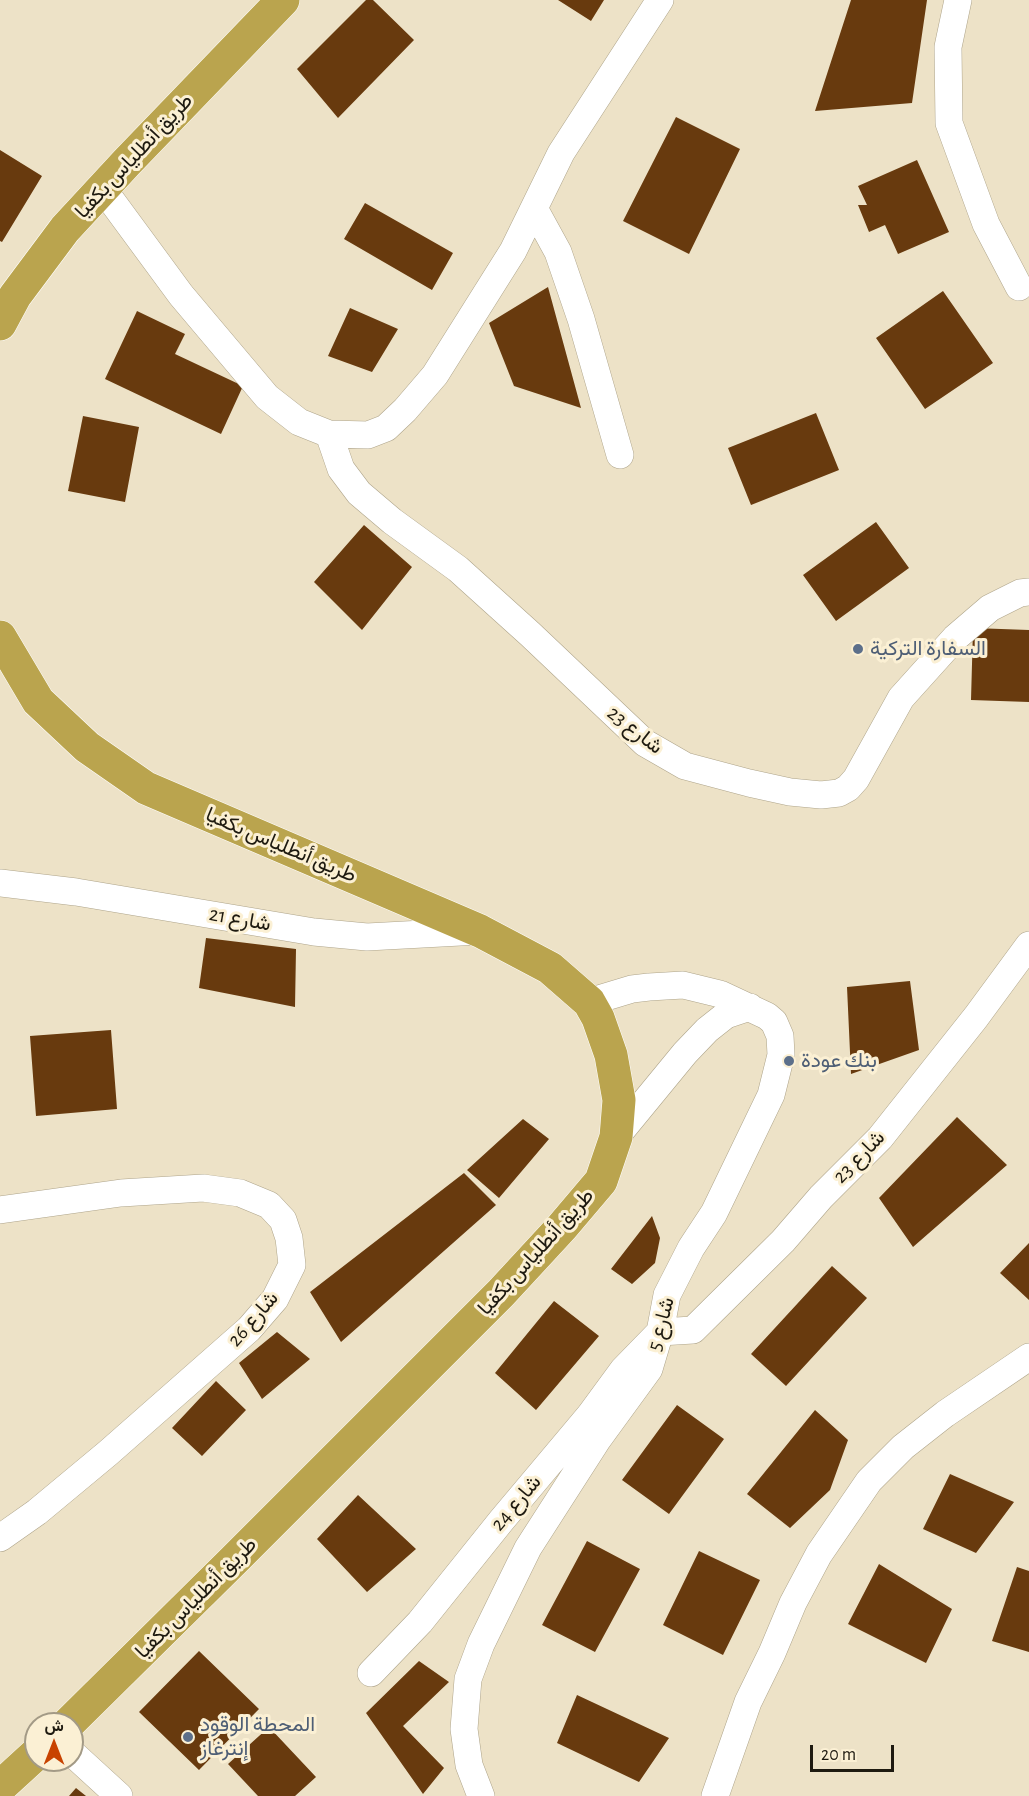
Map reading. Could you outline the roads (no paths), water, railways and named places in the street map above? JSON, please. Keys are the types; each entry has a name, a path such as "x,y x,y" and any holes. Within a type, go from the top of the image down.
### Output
{"highway":[{"name":"طريق أنطلياس بكفيا","path":"0,324 15,296 65,230 283,0"},
{"name":"طريق أنطلياس بكفيا","path":"0,637 38,701 87,747 146,788 480,931 550,968 589,1002 611,1055 619,1100 616,1137 601,1181 555,1236 251,1544 80,1712"},
{"path":"0,1787 24,1765"}],"street":[{"path":"103,189 181,295 267,397 299,422 329,434 368,435 386,428 435,375 513,251 561,153 660,0"},
{"path":"958,0 948,47 950,123 986,224 1019,287"},
{"path":"535,210 558,252 581,319 620,455"},
{"name":"شارع 23","path":"329,434 341,469 359,493 392,521 458,569 645,743 685,766 749,783 790,792 821,795 839,793 848,788 856,779 901,698 955,638 990,608 1020,593 1029,592"},
{"name":"شارع 21","path":"0,883 76,892 314,932 368,937 480,931"},
{"name":"شارع 23","path":"660,1332 693,1330 783,1241 820,1197 880,1138 976,1017 1029,945"},
{"name":"شارع 5","path":"481,1796 469,1765 464,1729 468,1679 481,1644 528,1548 592,1448 649,1368 660,1332 667,1295 691,1248 714,1213 771,1095 781,1055 780,1036 774,1022 750,1007 720,994 683,985 632,988 589,1002"},
{"path":"616,1137 685,1053 707,1030 726,1015 750,1007"},
{"name":"شارع 26","path":"0,1210 121,1193 203,1188 240,1193 269,1205 283,1220 289,1238 292,1265 275,1299 249,1329 108,1453 37,1512 0,1538"},
{"name":"شارع 24","path":"370,1673 420,1622 590,1415 623,1370 660,1332"},
{"path":"715,1796 748,1702 793,1603 819,1554 869,1481 903,1447 945,1413 1029,1357"},
{"path":"84,1764 118,1796"}],"place":[{"name":"السفارة التركية","path":"858,649"},
{"name":"بنك عودة","path":"789,1061"},
{"name":"المحطة الوقود إنترغاز","path":"188,1737"}]}
